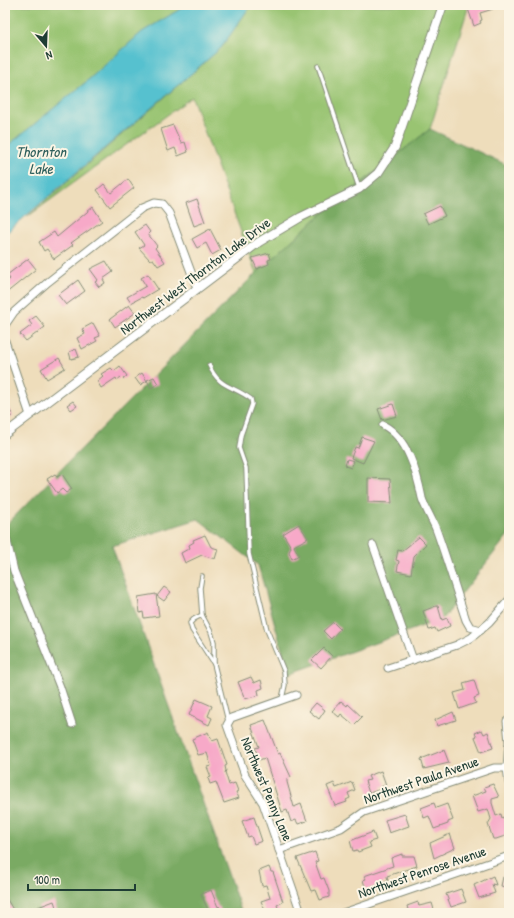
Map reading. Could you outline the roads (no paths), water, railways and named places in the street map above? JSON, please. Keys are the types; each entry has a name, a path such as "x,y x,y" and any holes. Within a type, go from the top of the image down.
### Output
{"street":[{"name":"Northwest West Thornton Lake Drive","path":"5,434 276,230 359,189 378,173 395,147 444,5"},
{"path":"5,325 14,312 76,259 142,208 150,204 162,204 169,213 197,288"},
{"path":"5,342 30,415"},
{"path":"383,425 398,437 409,456 420,484 422,500 431,516 440,539 466,620 470,627 481,630"},
{"path":"5,533 14,571 60,687 72,724"},
{"path":"373,545 412,660"},
{"path":"388,668 457,645 481,630 509,600"},
{"path":"228,721 231,718 296,695"},
{"name":"Northwest Penny Lane","path":"228,721 228,727 245,775 263,803 301,913"},
{"path":"508,721 509,742 507,768 509,783"},
{"name":"Northwest Paula Avenue","path":"279,850 341,828 364,812 494,768 507,768"},
{"name":"Northwest Penrose Avenue","path":"343,913 509,856"}],"lane":[{"path":"318,66 359,189"},
{"path":"209,364 214,375 220,382 251,399 252,404 241,435 239,448 246,468 249,554 267,630 284,671 285,685 282,700"},
{"path":"202,576 200,588 202,615 212,632 214,642 214,664 228,721"},
{"path":"202,615 194,618 190,623 192,630 214,664"}],"water":[{"name":"Thornton Lake","path":"187,5 251,5 221,48 5,234 5,144 11,143 86,82 142,32"}]}
